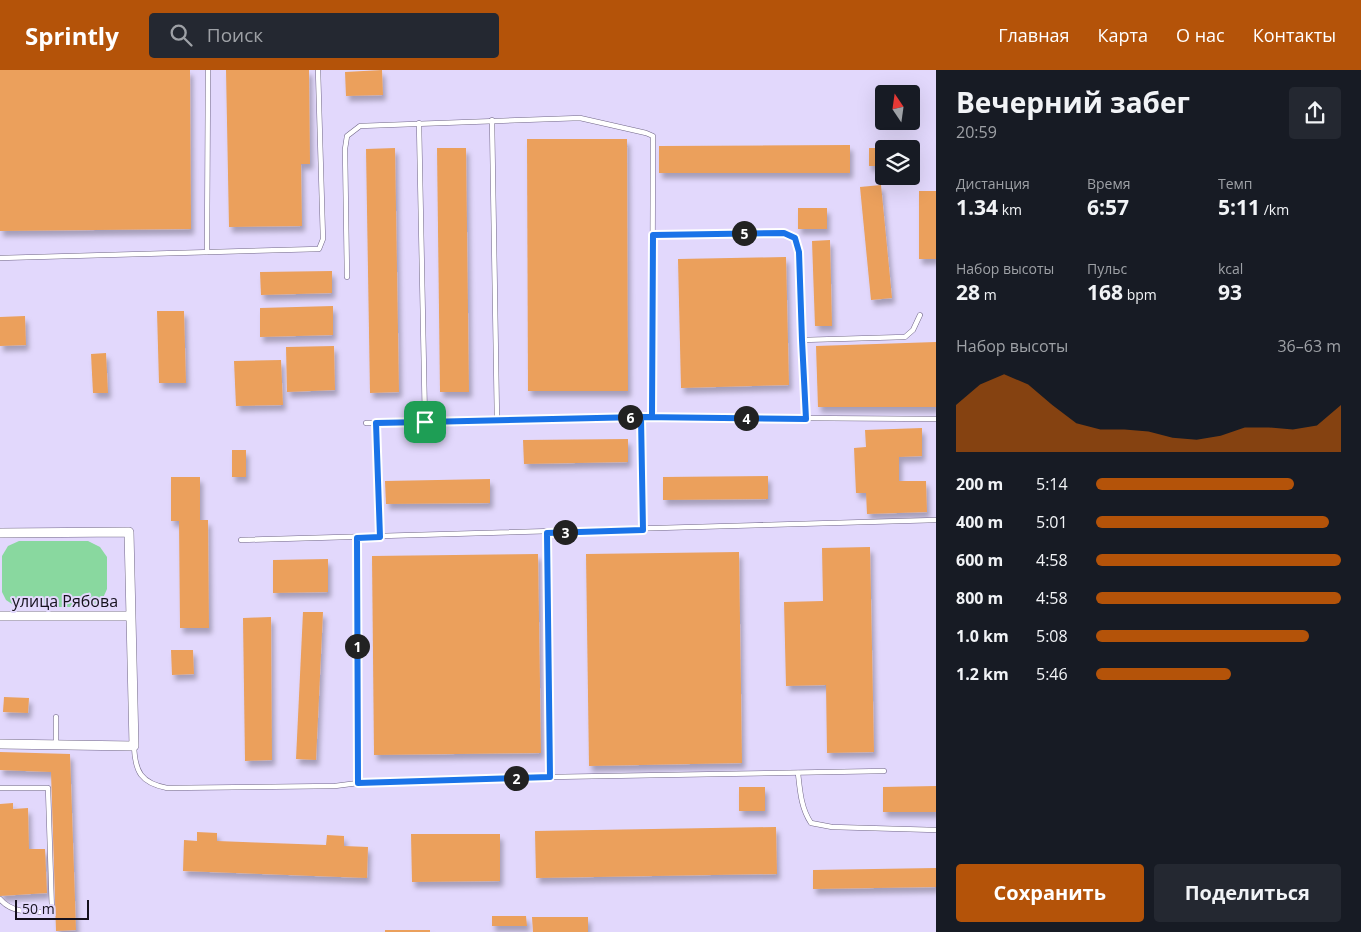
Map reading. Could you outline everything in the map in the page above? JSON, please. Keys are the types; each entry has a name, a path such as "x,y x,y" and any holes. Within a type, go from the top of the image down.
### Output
{"street":[{"path":"0,533 129,532 134,746 0,744"},
{"name":"улица Рябова","path":"0,616 130,616"}],"lane":[{"path":"207,252 208,70"},
{"path":"0,258 319,249 323,239 318,70"},
{"path":"347,278 345,149 347,136 360,126 580,118 628,128 653,136 652,417"},
{"path":"492,120 497,420"},
{"path":"420,123 425,422"},
{"path":"653,235 784,233 795,238 799,252 806,419"},
{"path":"802,340 905,337 913,330 920,315"},
{"path":"641,417 643,530"},
{"path":"366,423 641,417 936,419"},
{"path":"376,423 380,537"},
{"path":"240,540 547,533 936,520"},
{"path":"547,533 550,777"},
{"path":"357,538 358,783"},
{"path":"56,717 56,745"},
{"path":"134,746 134,764 143,778 154,786 167,788 335,786 358,783 550,777 884,772"},
{"path":"798,773 805,814 811,823 832,827 936,830"},
{"path":"0,788 48,788 52,912 25,912 6,906 0,899"}],"green space":[{"path":"19,541 88,541 100,547 107,557 107,589 103,598 98,603 87,607 20,607 6,600 2,592 2,556 8,546"}],"building":[{"path":"0,70 190,70 191,229 0,231"},
{"path":"226,70 309,70 310,164 301,164 302,226 229,227"},
{"path":"382,70 383,95 346,96 345,72"},
{"path":"527,139 627,139 628,391 528,391"},
{"path":"850,145 850,173 659,173 659,146"},
{"path":"395,148 399,392 370,393 366,149"},
{"path":"437,148 466,148 469,392 440,392"},
{"path":"869,148 875,148 875,166 869,166"},
{"path":"881,185 892,298 871,300 860,187"},
{"path":"919,191 936,191 936,259 919,259"},
{"path":"798,208 827,208 827,229 798,229"},
{"path":"830,240 832,326 815,326 812,241"},
{"path":"786,257 789,385 681,388 678,259"},
{"path":"332,271 332,293 261,295 260,272"},
{"path":"333,306 333,335 260,337 260,308"},
{"path":"157,311 184,311 186,383 159,383"},
{"path":"25,316 26,345 0,346 0,317"},
{"path":"936,342 936,407 818,407 816,346"},
{"path":"334,346 335,390 287,392 286,347"},
{"path":"106,353 108,393 93,393 91,354"},
{"path":"281,360 283,405 236,406 234,361"},
{"path":"922,428 922,456 899,457 899,481 926,481 927,512 867,514 866,493 856,493 854,448 866,447 865,430"},
{"path":"628,439 628,462 524,464 523,440"},
{"path":"232,450 246,450 246,477 232,477"},
{"path":"768,476 768,499 663,500 663,477"},
{"path":"171,477 200,477 200,520 208,520 209,628 180,628 179,521 171,521"},
{"path":"490,479 490,503 386,504 385,481"},
{"path":"870,547 874,752 827,753 826,685 786,686 784,602 823,601 822,548"},
{"path":"739,552 742,763 589,766 586,554"},
{"path":"538,554 541,753 374,755 372,556"},
{"path":"328,559 328,592 273,593 273,560"},
{"path":"303,612 323,612 316,760 296,759"},
{"path":"271,617 272,760 245,761 243,618"},
{"path":"171,650 193,650 194,674 172,675"},
{"path":"4,697 29,698 28,713 3,712"},
{"path":"0,752 70,754 76,930 56,931 51,772 0,770"},
{"path":"936,786 936,812 883,812 883,787"},
{"path":"739,787 765,787 765,811 739,811"},
{"path":"13,803 13,809 28,808 29,849 45,849 47,893 0,896 0,804"},
{"path":"776,827 777,874 536,878 535,831"},
{"path":"197,832 217,833 217,841 326,845 327,835 344,836 344,846 368,847 367,878 183,871 184,840 197,841"},
{"path":"411,834 500,834 500,881 412,882"},
{"path":"936,868 936,887 813,889 813,870"},
{"path":"492,916 526,916 527,926 492,926"},
{"path":"532,917 588,917 588,932 533,932"},
{"path":"385,930 430,930 430,932 385,932"}],"route":[{"path":"425,422 376,423 380,537 357,538 358,783 550,777 547,533 643,530 641,417 806,419 799,252 795,238 784,233 653,235 652,417 641,417 425,422"}]}
